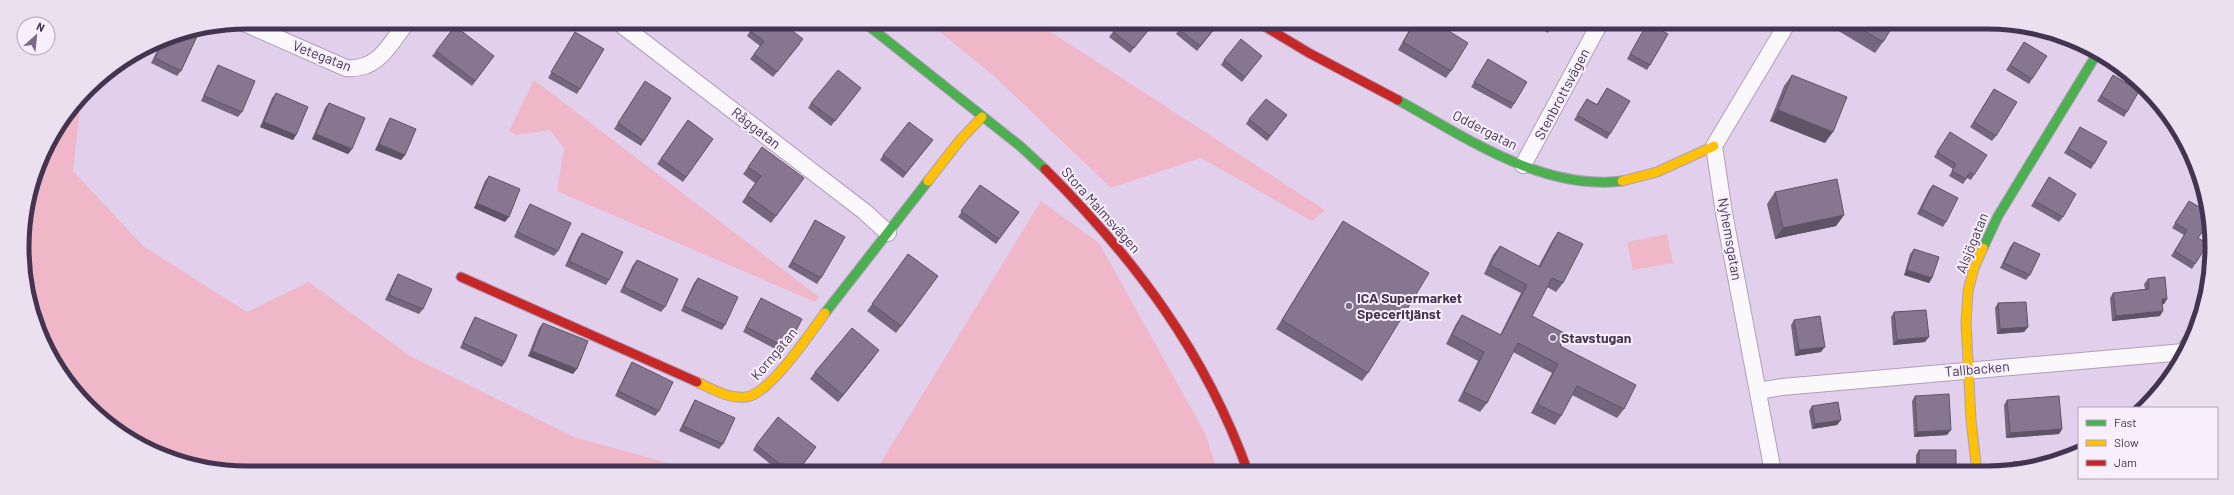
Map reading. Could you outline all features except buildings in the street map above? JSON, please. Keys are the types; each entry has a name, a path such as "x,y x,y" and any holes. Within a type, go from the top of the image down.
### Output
{"street":[{"name":"Vetegatan","path":"258,29 346,68 359,70 371,65 401,29"},
{"name":"Råggatan","path":"627,29 865,212 888,233"},
{"name":"Stora Malmsvägen","path":"873,29 952,90 982,117 1041,165 1102,230 1159,300 1203,369 1235,438 1246,466"},
{"name":"Oddergatan","path":"1270,29 1362,81 1523,165 1558,176 1598,182 1631,179 1674,167 1714,146"},
{"name":"Stenbrottsvägen","path":"1523,165 1597,29"},
{"path":"1714,146 1784,29"},
{"name":"Alsjögatan","path":"1977,466 1966,322 1968,291 1984,244 2016,185 2095,57"},
{"name":"Korngatan","path":"461,277 720,393 739,398 751,397 764,390 960,140 982,117"},
{"name":"Nyhemsgatan","path":"1714,146 1724,213 1772,466"},
{"name":"Tallbacken","path":"1758,391 1782,387 2179,350"}],"shaded area":[{"path":"936,29 1046,29 1325,210 1312,221 1201,158 1111,188 994,76"},
{"path":"534,80 819,297 815,302 557,191 564,148 550,130 516,135 509,131"},
{"path":"80,106 73,171 143,246 247,312 309,282 410,356 574,437 679,466 233,466 191,459 138,437 103,412 74,381 58,357 36,304 29,262 29,233 36,191 58,138"},
{"path":"1041,201 1099,243 1205,433 1216,466 879,466"},
{"path":"1667,234 1673,263 1633,270 1627,242"}],"traffic: fast":[{"path":"873,29 1020,146 1045,169"},
{"path":"1983,248 1998,216 2095,57"},
{"path":"1398,100 1477,145 1534,170 1563,178 1592,182 1622,181"},
{"path":"825,313 928,181"}],"traffic: slow":[{"path":"928,181 960,140 982,117"},
{"path":"1622,181 1657,172 1714,146"},
{"path":"1976,466 1971,420 1966,322 1968,291 1974,268 1983,248"},
{"path":"697,382 721,393 733,396 746,397 755,394 777,375 825,313"}],"traffic: jam":[{"path":"1269,29 1309,53 1398,100"},
{"path":"1045,169 1109,237 1164,309 1189,347 1211,387 1231,428 1246,466"},
{"path":"461,277 697,382"}],"place":[{"name":"ICA Supermarket Speceritjänst","path":"1349,306"},
{"name":"Stavstugan","path":"1553,338"}]}
